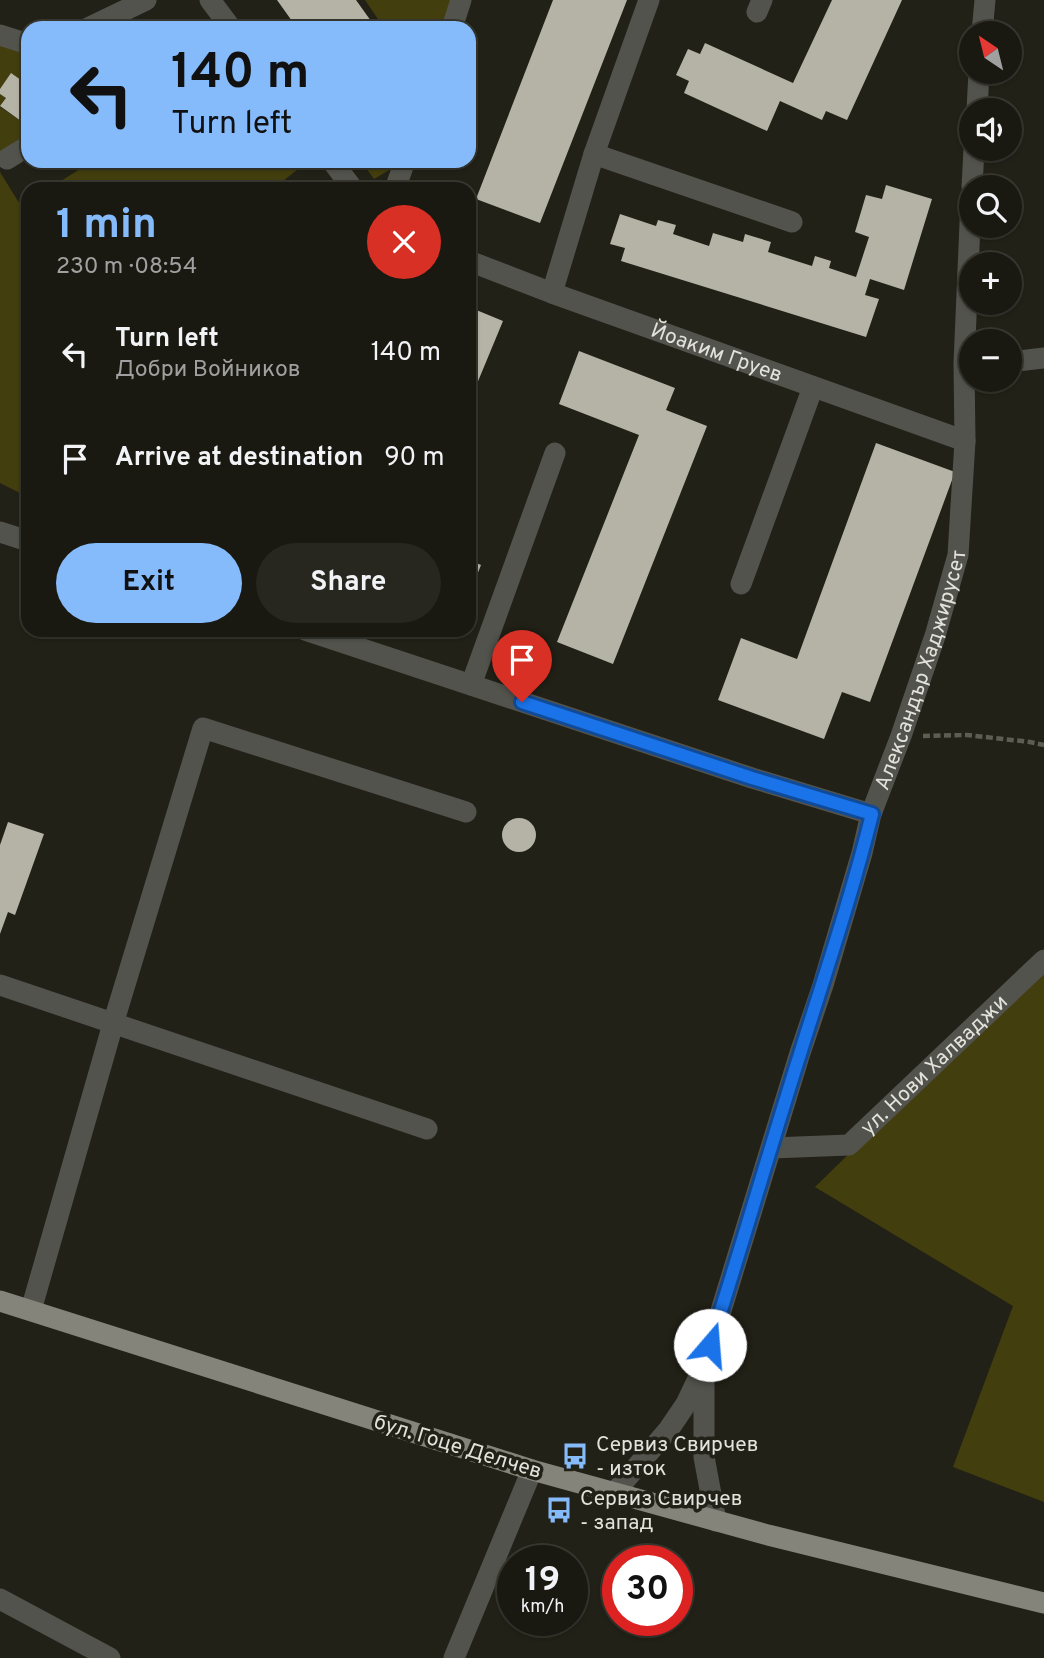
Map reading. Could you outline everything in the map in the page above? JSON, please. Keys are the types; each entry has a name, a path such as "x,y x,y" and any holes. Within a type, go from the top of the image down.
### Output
{"main road":[{"name":"бул. Гоце Делчев","path":"0,1301 533,1470 716,1521 1044,1603"}],"street":[{"path":"102,21 146,0"},
{"path":"210,0 226,21"},
{"path":"454,21 461,0"},
{"path":"552,293 594,155 649,0"},
{"path":"983,21 985,0"},
{"path":"0,35 21,42"},
{"path":"7,159 21,150"},
{"path":"594,155 792,222"},
{"name":"Александър Хаджирусет","path":"967,329 969,238"},
{"name":"Йоаким Груев","path":"476,264 965,441"},
{"path":"1022,361 1044,358"},
{"path":"741,584 813,387"},
{"name":"Александър Хаджирусет","path":"704,1366 827,972 872,814 935,636 958,555 966,392"},
{"path":"471,685 555,453"},
{"path":"0,532 21,539"},
{"path":"326,637 752,778 872,814"},
{"path":"31,1310 113,1024 203,727 466,812"},
{"name":"ул. Нови Халваджи","path":"772,1147 849,1145 1044,960"},
{"path":"0,985 427,1129"},
{"path":"614,1493 669,1429 686,1404 704,1366"},
{"path":"704,1366 704,1457 716,1521"},
{"path":"454,1658 533,1470"},
{"path":"0,1599 110,1658"}],"path":[{"path":"901,736 967,735 1044,745"}],"shaded area":[{"path":"365,0 459,0 451,21 379,21"},
{"path":"0,42 21,50 21,86 0,89"},
{"path":"0,94 6,98 0,107"},
{"path":"0,107 21,121 21,138 0,152"},
{"path":"82,168 297,170 282,182 59,182"},
{"path":"366,168 391,168 391,169 374,179"},
{"path":"0,172 21,206 21,494 0,483"},
{"path":"1044,963 1044,1502 953,1467 1013,1306 815,1187"}],"building":[{"path":"277,0 356,0 371,21 292,21"},
{"path":"553,0 627,0 540,223 476,199"},
{"path":"832,0 902,0 847,120 826,111 822,120 780,101 767,131 684,93 689,81 676,75 688,49 700,54 705,43 793,83"},
{"path":"11,73 21,80 21,121 0,106 6,98 0,94 0,89"},
{"path":"886,185 932,199 904,290 870,279 865,295 879,299 866,337 621,261 625,248 610,244 620,214 656,226 658,220 676,225 673,234 709,246 713,233 743,242 745,234 771,242 768,252 812,266 815,256 831,261 829,268 856,277 869,237 855,232 866,195 882,199"},
{"path":"476,310 503,321 476,386"},
{"path":"579,351 675,388 666,410 707,426 613,664 557,642 639,435 559,404"},
{"path":"876,443 955,472 870,702 842,692 824,739 718,700 741,638 797,659"},
{"path":"476,563 481,565 476,578"},
{"path":"519,818 531,823 536,835 531,847 519,852 507,847 502,835 507,823"},
{"path":"8,822 44,834 15,915 8,912 0,934 0,845"}],"place":[{"name":"Сервиз Свирчев - изток","path":"575,1456"},
{"name":"Сервиз Свирчев - запад","path":"559,1510"}],"route":[{"path":"522,702 752,778 872,814 823,985 710,1345"}]}
